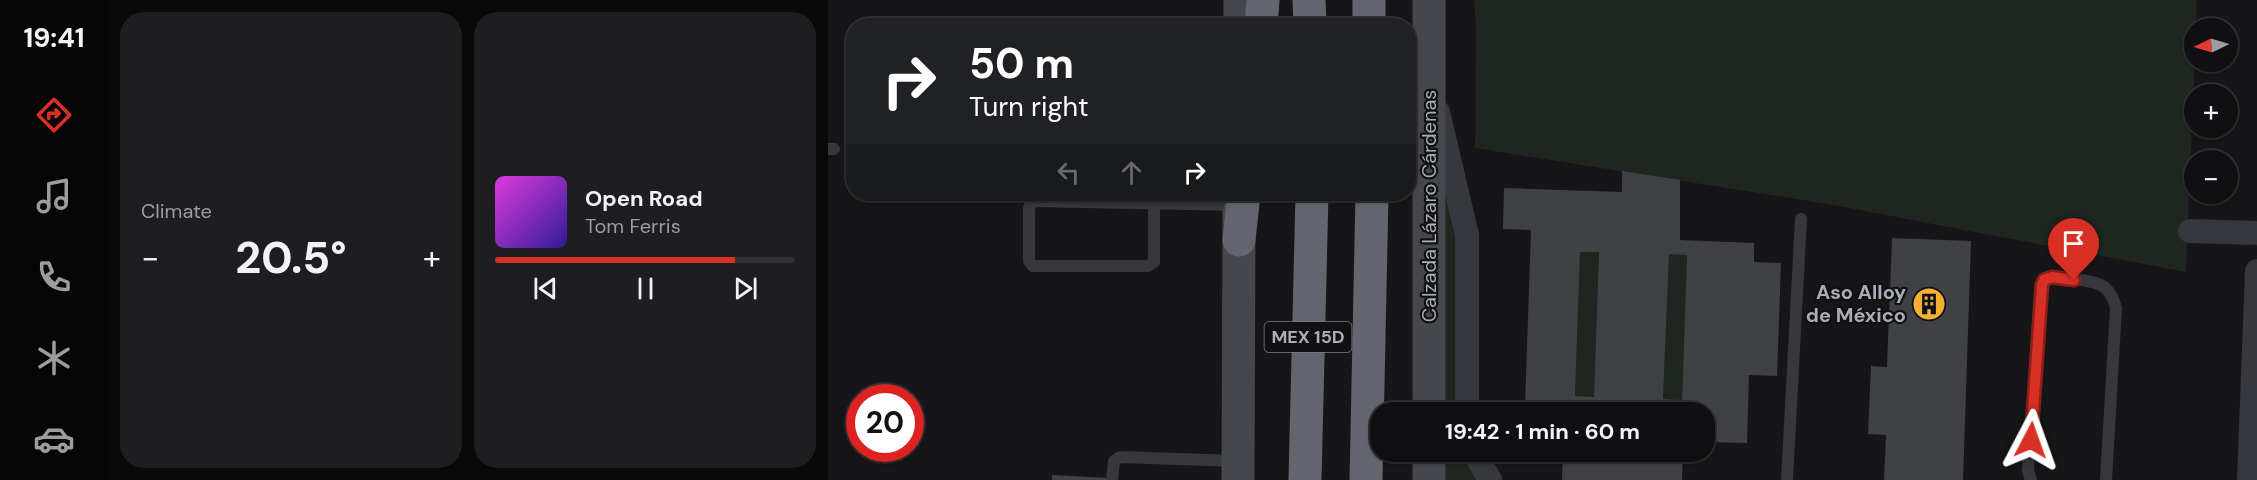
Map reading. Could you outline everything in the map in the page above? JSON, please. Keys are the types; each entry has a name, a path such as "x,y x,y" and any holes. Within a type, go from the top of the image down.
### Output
{"highway":[{"path":"1262,18 1263,0"},
{"path":"1309,0 1310,18"},
{"path":"1369,0 1369,18"},
{"path":"1239,240 1240,201"},
{"name":"MEX 15D","path":"1305,480 1312,201"},
{"name":"MEX 15D","path":"1366,480 1372,201"}],"main road":[{"path":"1240,0 1240,18"},
{"name":"Calzada Lázaro Cárdenas","path":"1428,0 1429,402"},
{"path":"1238,470 1239,240"},
{"path":"1429,462 1429,480"}],"street":[{"path":"1429,78 1464,212 1467,235 1467,402"},
{"path":"2190,231 2257,234"},
{"path":"2249,480 2257,271"},
{"path":"1480,462 1490,480"}],"lane":[{"path":"1033,201 1029,208 1029,261 1033,266 1148,266 1154,262 1154,201"},
{"path":"1787,480 1801,219"},
{"path":"2031,480 2028,471 2040,290 2044,280 2052,277 2097,282 2110,292 2114,300 2116,308 2106,480"},
{"path":"1112,480 1114,461 1120,457 1238,470"}],"shaded area":[{"path":"1474,0 2197,0 2196,18 2184,18 2184,72 2194,72 2194,84 2184,84 2184,138 2191,138 2191,150 2184,150 2184,204 2189,204 2186,272 1828,204 1475,148 1476,29"},
{"path":"1429,149 1467,235 1468,402 1429,402"},
{"path":"1580,252 1599,252 1594,397 1575,396"},
{"path":"1669,254 1687,255 1682,400 1663,399"},
{"path":"1429,462 1482,462 1492,480 1429,480"}],"building":[{"path":"1622,171 1680,180 1680,240 1754,243 1754,262 1781,263 1777,376 1749,375 1747,443 1715,442 1715,402 1525,402 1531,230 1503,229 1504,188 1622,192","holes":["1580,252 1599,252 1594,397 1575,396","1669,254 1687,255 1682,400 1663,399"]},
{"path":"1892,238 1971,241 1963,480 1884,480 1886,435 1868,434 1871,366 1887,367"},
{"path":"1563,462 1683,462 1682,480 1562,480"},
{"path":"1052,475 1109,478 1109,480 1052,480"}],"place":[{"name":"Aso Alloy de México","path":"1929,304"}],"route":[{"path":"2031,440 2040,290 2044,280 2048,278 2074,280"}]}
